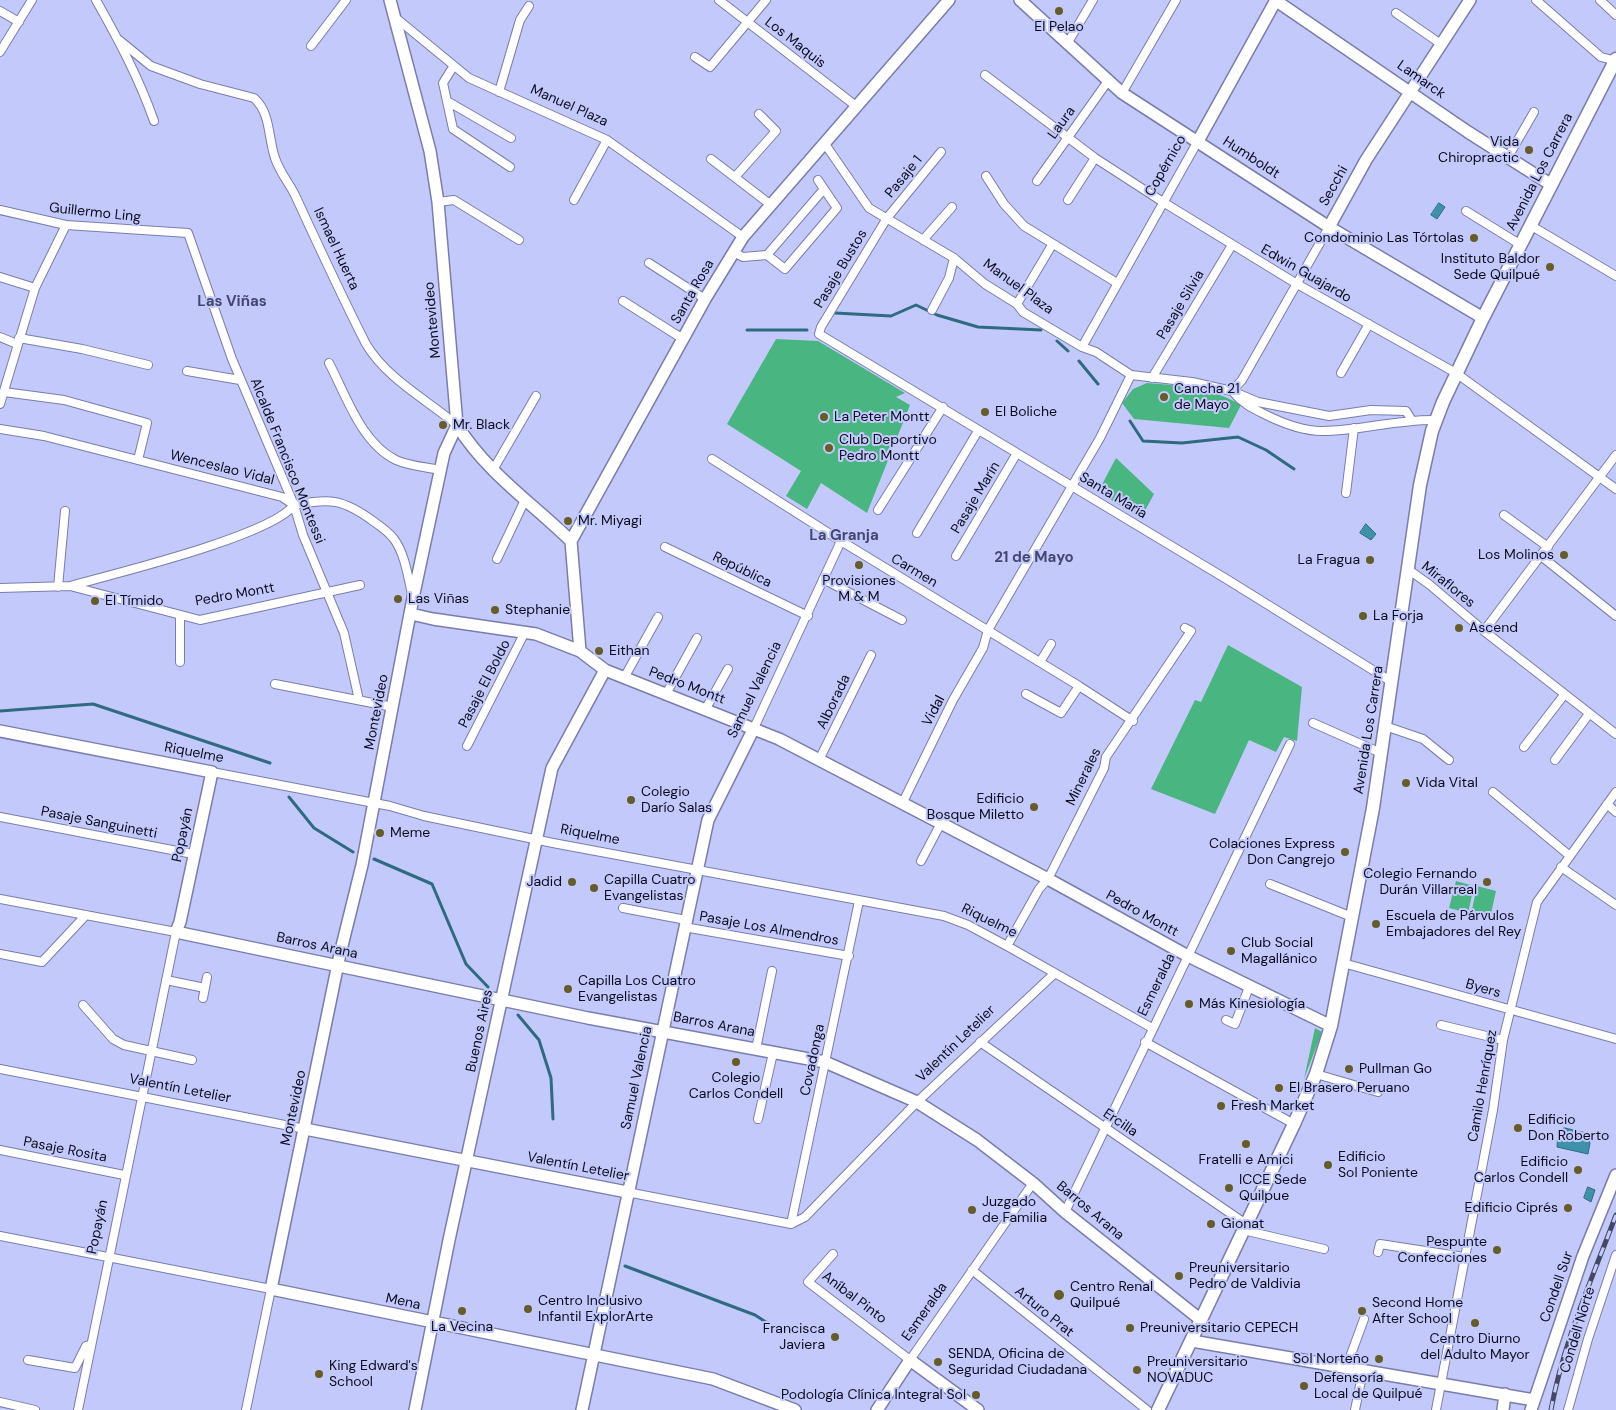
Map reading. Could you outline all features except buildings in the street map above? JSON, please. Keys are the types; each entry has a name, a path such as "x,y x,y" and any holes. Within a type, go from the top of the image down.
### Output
{"main road":[{"name":"Avenida Los Carrera","path":"1158,1410 1294,1124 1316,1074 1331,1026 1373,808 1424,462 1436,420 1456,373 1550,184 1616,61"}],"street":[{"path":"0,52 32,0"},
{"path":"96,0 119,40 142,89 154,121"},
{"path":"311,46 346,0"},
{"path":"390,0 396,18"},
{"name":"Los Maquis","path":"719,0 856,106"},
{"path":"695,57 710,68 766,0"},
{"name":"Santa Rosa","path":"571,541 705,299 743,237 949,0"},
{"name":"Humboldt","path":"1020,0 1122,92 1329,227 1484,318"},
{"path":"1067,44 1093,0"},
{"path":"1122,92 1176,0"},
{"name":"Lamarck","path":"1276,0 1550,184"},
{"name":"Copérnico","path":"1082,347 1276,0"},
{"name":"Secchi","path":"1232,391 1242,380 1366,160 1470,0"},
{"path":"1536,0 1601,56 1616,61"},
{"path":"1600,0 1616,14"},
{"path":"499,92 520,20 528,6"},
{"path":"0,11 19,22"},
{"path":"1396,13 1441,44"},
{"name":"Manuel Plaza","path":"396,18 453,67 469,78 607,140 743,237"},
{"name":"Montevideo","path":"246,1410 338,966 374,803 412,614 413,598 444,454 458,425 438,202 430,151 396,18"},
{"name":"Ismael Huerta","path":"119,40 151,66 200,84 254,98 260,104 265,113 276,161 295,196 307,226 370,352 394,377 458,425 471,448 571,541"},
{"path":"453,67 444,81 447,101 456,132 510,167"},
{"name":"Edwin Guajardo","path":"985,75 1095,158 1163,202 1297,284 1456,373 1616,489"},
{"name":"Laura","path":"1037,180 1108,80"},
{"path":"447,101 511,138"},
{"path":"1508,157 1534,112"},
{"path":"735,177 776,131 759,114"},
{"path":"574,200 607,140"},
{"name":"Manuel Plaza","path":"825,144 869,208 954,258 985,284 1017,304 1023,312 1082,347 1096,352 1130,375 1192,382 1232,391 1258,402 1329,416 1371,410 1406,411 1411,419"},
{"name":"Pasaje 1","path":"886,218 941,152"},
{"path":"1068,200 1095,158"},
{"path":"711,159 771,205"},
{"path":"986,176 1004,204 1024,226 1052,245 1117,283"},
{"path":"733,252 743,257 767,255 785,269 837,208 818,180"},
{"path":"767,255 824,189"},
{"path":"438,202 454,200 519,240"},
{"path":"923,240 952,207"},
{"name":"Guillermo Ling","path":"0,210 66,225 188,233"},
{"path":"1466,210 1521,245"},
{"name":"Pasaje Bustos","path":"819,334 820,327 886,218"},
{"path":"0,404 35,288 66,225"},
{"path":"1530,225 1616,276"},
{"name":"Alcalde Francisco Montessi","path":"188,233 240,380 294,505 303,535 344,633 359,700"},
{"path":"1017,304 1052,245"},
{"name":"Pasaje Silvia","path":"1152,378 1232,245"},
{"path":"932,310 949,278 954,258"},
{"path":"649,263 705,299"},
{"path":"0,277 35,288"},
{"path":"623,301 683,339"},
{"path":"1341,373 1369,324"},
{"name":"Santa María","path":"819,334 943,407 1392,682"},
{"path":"0,337 82,349 148,365"},
{"path":"329,363 365,432 379,447 394,459 441,470"},
{"path":"187,371 240,380"},
{"name":"Vidal","path":"902,804 953,700 983,648 988,630 1100,438 1130,375"},
{"name":"Manuel Plaza","path":"1232,391 1242,403 1294,427 1321,432 1411,419 1436,420"},
{"path":"4,392 64,400 147,423 138,460"},
{"path":"493,470 536,396"},
{"path":"878,510 943,407"},
{"path":"1346,492 1354,428"},
{"name":"Wenceslao Vidal","path":"0,429 44,436 282,497 294,505"},
{"path":"917,533 978,430"},
{"name":"Pasaje Marín","path":"956,556 1017,453"},
{"path":"1484,631 1616,455"},
{"name":"Carmen","path":"712,459 841,541 1133,720"},
{"path":"70,586 184,555 264,524 289,512 294,505 318,500 343,503 382,527 394,539 400,552 413,598"},
{"path":"497,559 525,500"},
{"path":"58,587 65,511"},
{"path":"1504,515 1548,547"},
{"path":"571,541 580,651"},
{"name":"Samuel Valencia","path":"582,1410 708,820 808,616 841,541"},
{"name":"República","path":"665,547 808,616"},
{"path":"1541,556 1616,616"},
{"name":"Miraflores","path":"1409,570 1430,585 1564,695 1616,734"},
{"path":"824,579 902,620"},
{"name":"Pedro Montt","path":"0,588 70,586 200,620 360,585"},
{"name":"Pedro Montt","path":"412,614 536,634 580,651 605,670 754,728 1048,879 1188,956 1331,1026"},
{"path":"180,616 180,662"},
{"path":"624,678 658,617"},
{"name":"Minerales","path":"1007,946 1039,888 1048,879 1104,768 1106,757 1133,720 1191,631 1185,628"},
{"name":"Pasaje El Boldo","path":"467,746 525,632"},
{"path":"666,694 697,638"},
{"path":"1040,662 1051,644"},
{"name":"Alborada","path":"819,760 871,655"},
{"path":"705,710 728,669"},
{"name":"Buenos Aires","path":"415,1410 503,999 535,839 552,768 605,670"},
{"path":"275,684 393,707"},
{"path":"1026,694 1062,713 1079,686"},
{"path":"1524,747 1564,695"},
{"path":"1555,760 1589,714"},
{"path":"1313,723 1381,753"},
{"path":"1385,726 1423,739 1449,760"},
{"name":"Riquelme","path":"0,731 374,803 535,839 697,871 944,916 968,925 1152,1028"},
{"name":"Esmeralda","path":"1065,1212 1145,1042 1290,744"},
{"name":"Popayán","path":"78,1410 150,1051 212,772"},
{"path":"1493,792 1570,856"},
{"name":"Camilo Henríquez","path":"1436,1410 1493,1110 1503,1040 1537,902 1616,792"},
{"path":"1606,804 1616,812"},
{"name":"Pasaje Sanguinetti","path":"0,816 193,854"},
{"path":"921,862 940,825"},
{"path":"1561,867 1616,905"},
{"path":"1270,884 1352,917"},
{"name":"Barros Arana","path":"0,899 176,932 588,1018 825,1062 917,1102 976,1140 1033,1183 1065,1212 1201,1320"},
{"name":"Covadonga","path":"791,1224 849,956 859,901"},
{"name":"Pasaje Los Almendros","path":"623,908 685,924 849,956"},
{"path":"0,954 42,962 86,915"},
{"name":"Byers","path":"1344,964 1616,1039"},
{"path":"756,1049 772,971"},
{"name":"Valentín Letelier","path":"0,1069 791,1224 806,1217 917,1102 1055,973"},
{"path":"203,998 207,976"},
{"path":"166,980 205,988"},
{"path":"1226,1020 1235,1024 1249,987"},
{"path":"83,1005 113,1039 124,1045 192,1060"},
{"path":"1441,1025 1503,1040"},
{"name":"Ercilla","path":"980,1042 1245,1227"},
{"path":"1145,1042 1294,1124"},
{"path":"758,1119 773,1053"},
{"path":"1316,1074 1378,1092"},
{"name":"Pasaje Rosita","path":"0,1150 124,1175"},
{"name":"Condell Sur","path":"1533,1405 1583,1256 1616,1175"},
{"name":"Esmeralda","path":"877,1410 1033,1183"},
{"path":"1245,1227 1324,1249"},
{"name":"Mena","path":"0,1236 713,1379 795,1410"},
{"path":"1378,1252 1380,1244 1464,1257"},
{"name":"Aníbal Pinto","path":"833,1254 808,1282 978,1410"},
{"name":"Condell Norte","path":"1568,1410 1580,1363 1616,1257"},
{"name":"Arturo Prat","path":"972,1270 1147,1410"},
{"path":"1346,1368 1364,1319"},
{"path":"1192,1341 1505,1394 1533,1405"},
{"path":"28,1360 75,1368 86,1346 91,1345"},
{"path":"1355,1410 1363,1371"},
{"path":"1503,1410 1505,1394"},
{"path":"0,1402 35,1410"}],"green space":[{"name":"La Peter Montt","path":"776,339 818,341 905,393 896,397 910,405 867,513 821,483 807,509 786,496 801,471 727,424"},
{"path":"1147,383 1207,391 1241,405 1229,428 1134,419 1122,403 1133,389"},
{"path":"1116,458 1154,494 1141,518 1098,492"},
{"path":"1228,645 1302,687 1297,741 1284,737 1276,752 1249,740 1215,814 1151,789 1195,700 1201,702"},
{"path":"1456,881 1474,886 1468,913 1449,908"},
{"path":"1477,886 1496,891 1490,918 1471,914"},
{"path":"1315,1028 1322,1032 1304,1079"}],"water":[{"path":"1439,203 1445,207 1437,219 1431,215"},
{"path":"1366,524 1376,534 1371,540 1360,533"},
{"path":"1565,1128 1586,1133 1590,1143 1588,1154 1557,1147 1558,1130"},
{"path":"1588,1187 1595,1190 1591,1202 1584,1198"}],"waterway":[{"path":"835,313 891,316 916,305 937,315 978,327 1041,330"},
{"path":"747,330 807,330"},
{"path":"1057,341 1068,351"},
{"path":"1079,361 1098,384"},
{"path":"1130,421 1143,441 1182,443 1238,437 1266,450 1294,469"},
{"path":"0,711 93,704 270,763"},
{"path":"289,797 314,828 353,852"},
{"path":"374,859 432,884 466,964 488,987"},
{"path":"518,1015 539,1040 551,1078 553,1119"},
{"path":"625,1266 755,1315 769,1324"}],"railway":[{"path":"1551,1410 1563,1360 1588,1287 1616,1215"}],"place":[{"name":"El Pelao","path":"1059,11"},
{"name":"Vida Chiropractic","path":"1529,150"},
{"name":"Condominio Las Tórtolas","path":"1474,238"},
{"name":"Instituto Baldor Sede Quilpué","path":"1550,267"},
{"name":"Cancha 21 de Mayo","path":"1164,397"},
{"name":"El Boliche","path":"985,412"},
{"name":"La Peter Montt","path":"824,417"},
{"name":"Mr. Black","path":"443,425"},
{"name":"Club Deportivo Pedro Montt","path":"829,448"},
{"name":"Mr. Miyagi","path":"568,521"},
{"name":"Los Molinos","path":"1564,555"},
{"name":"La Fragua","path":"1370,560"},
{"name":"Provisiones M & M","path":"859,565"},
{"name":"Las Viñas","path":"398,599"},
{"name":"El Tímido","path":"95,601"},
{"name":"Stephanie","path":"495,610"},
{"name":"La Forja","path":"1363,616"},
{"name":"Ascend","path":"1459,628"},
{"name":"Eithan","path":"599,651"},
{"name":"Vida Vital","path":"1406,783"},
{"name":"Colegio Darío Salas","path":"631,800"},
{"name":"Edificio Bosque Miletto","path":"1034,807"},
{"name":"Meme","path":"380,833"},
{"name":"Colaciones Express Don Cangrejo","path":"1345,852"},
{"name":"Jadid","path":"572,882"},
{"name":"Colegio Fernando Durán Villarreal","path":"1487,882"},
{"name":"Capilla Cuatro Evangelistas","path":"594,888"},
{"name":"Escuela de Párvulos Embajadores del Rey","path":"1376,924"},
{"name":"Club Social Magallánico","path":"1231,951"},
{"name":"Capilla Los Cuatro Evangelistas","path":"568,989"},
{"name":"Más Kinesiología","path":"1189,1004"},
{"name":"Colegio Carlos Condell","path":"736,1062"},
{"name":"Pullman Go","path":"1349,1069"},
{"name":"El Brasero Peruano","path":"1279,1088"},
{"name":"Fresh Market","path":"1221,1106"},
{"name":"Edificio Don Roberto","path":"1518,1128"},
{"name":"Fratelli e Amici","path":"1246,1144"},
{"name":"Edificio Sol Poniente","path":"1328,1165"},
{"name":"Edificio Carlos Condell","path":"1578,1170"},
{"name":"ICCE Sede Quilpue","path":"1229,1188"},
{"name":"Edificio Ciprés","path":"1568,1208"},
{"name":"Juzgado de Familia","path":"972,1210"},
{"name":"Gionat","path":"1211,1224"},
{"name":"Pespunte Confecciones","path":"1497,1250"},
{"name":"Preuniversitario Pedro de Valdivia","path":"1179,1276"},
{"name":"Centro Renal Quilpué","path":"1059,1295"},
{"name":"Centro Inclusivo Infantil ExplorArte","path":"528,1309"},
{"name":"La Vecina","path":"462,1311"},
{"name":"Second Home After School","path":"1362,1311"},
{"name":"Centro Diurno del Adulto Mayor","path":"1475,1323"},
{"name":"Preuniversitario CEPECH","path":"1130,1328"},
{"name":"Francisca Javiera","path":"835,1337"},
{"name":"Sol Norteño","path":"1379,1359"},
{"name":"SENDA, Oficina de Seguridad Ciudadana","path":"938,1362"},
{"name":"Preuniversitario NOVADUC","path":"1137,1370"},
{"name":"King Edward's School","path":"319,1374"},
{"name":"Defensoría Local de Quilpué","path":"1304,1386"},
{"name":"Podología Clínica Integral Sol","path":"976,1395"}],"district":[{"name":"Las Viñas","path":"232,302"},
{"name":"La Granja","path":"844,536"},
{"name":"21 de Mayo","path":"1034,558"}]}
